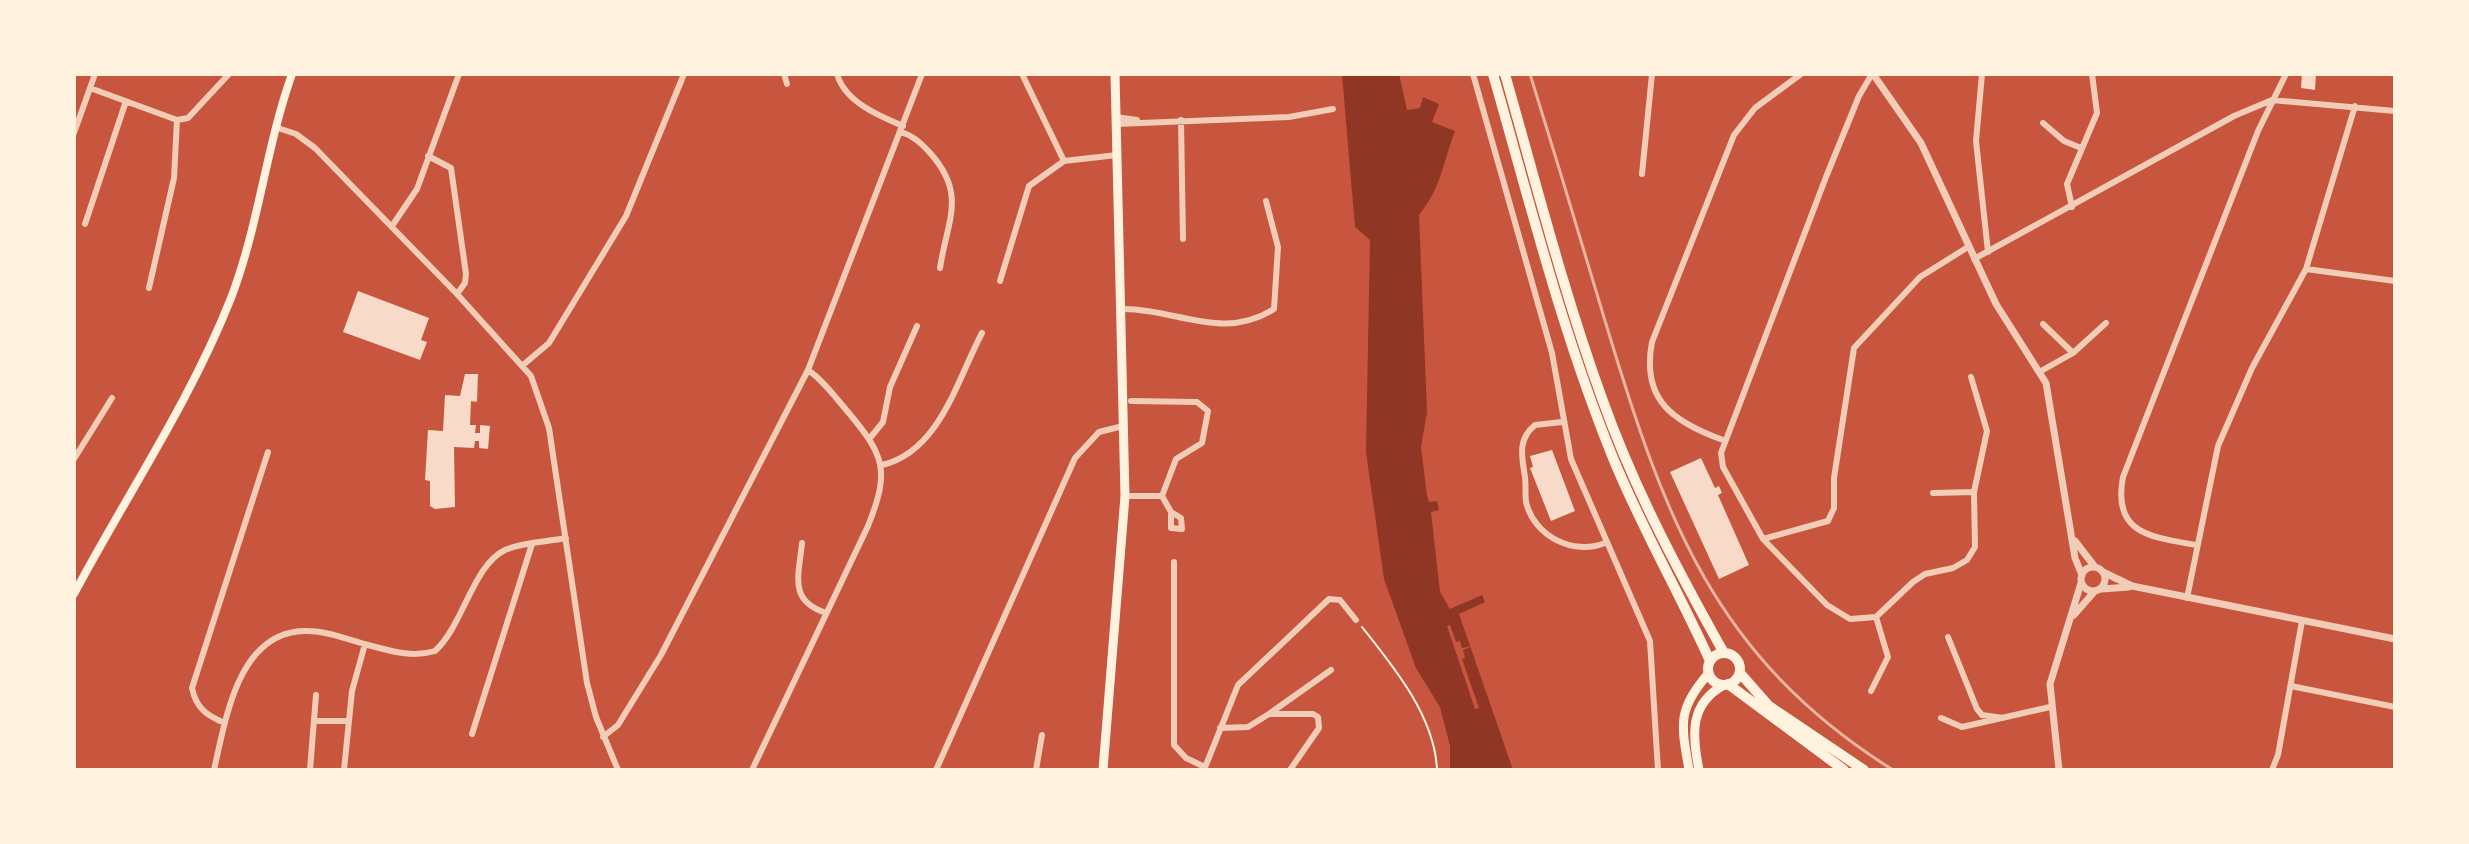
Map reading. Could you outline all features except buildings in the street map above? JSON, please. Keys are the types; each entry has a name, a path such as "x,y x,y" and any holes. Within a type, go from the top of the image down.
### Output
{"highway":[{"path":"1493,74 1560,307 1599,422 1631,499 1710,661 1709,673 1713,680 1726,684 1844,770"},
{"path":"1505,74 1571,306 1606,411 1657,527 1724,653 1738,660 1740,673 1769,706 1864,770"},
{"path":"1710,661 1724,653"},
{"path":"1726,684 1740,673"}],"main road":[{"path":"74,594 143,472 219,325 248,247 292,74"},
{"path":"1103,770 1125,496 1115,74"},
{"path":"1689,770 1683,716 1692,692 1709,673"},
{"path":"1699,770 1694,721 1705,697 1726,684"}],"street":[{"path":"74,133 95,74"},
{"path":"90,88 177,120 188,118 229,74"},
{"path":"392,226 409,206 459,74"},
{"path":"523,365 549,343 626,216 684,74"},
{"path":"784,74 787,84"},
{"path":"837,74 842,86 856,100 914,136 944,169 953,188 953,210 940,268"},
{"path":"603,737 618,725 661,655 808,370 922,74"},
{"path":"1022,74 1064,161"},
{"path":"1473,74 1552,353 1571,459 1650,641 1658,770"},
{"path":"1642,174 1652,74"},
{"path":"1723,440 1686,423 1661,404 1650,373 1652,342 1734,135 1755,108 1801,74"},
{"path":"1971,377 1987,431 1974,492 1975,547 1967,560 1953,568 1925,574 1876,617 1850,619 1827,605 1763,539 1723,467 1723,440 1853,109 1872,74 1921,143 1996,304 2041,371 2052,406 2075,541 2075,558 2086,590 2132,586"},
{"path":"1982,74 1976,141 1988,252"},
{"path":"2072,207 2067,184 2097,113 2092,74"},
{"path":"2196,545 2142,533 2122,513 2120,492 2159,381 2272,100 2286,74"},
{"path":"1974,259 2234,116 2272,100 2395,111"},
{"path":"85,224 126,101"},
{"path":"2187,598 2218,446 2252,368 2306,269 2355,106"},
{"path":"1116,120 1289,117 1333,109"},
{"path":"149,288 174,178 177,120"},
{"path":"1181,120 1183,239"},
{"path":"2043,123 2064,141 2081,148"},
{"path":"278,128 296,134 315,148 523,365 537,390 549,428 587,683 603,737 618,770"},
{"path":"1000,281 1025,191 1064,161 1117,155"},
{"path":"428,156 451,168 466,274 465,283 457,294"},
{"path":"1120,309 1146,309 1225,325 1242,324 1274,309 1278,247 1266,201"},
{"path":"1763,539 1828,521 1834,508 1834,478 1854,348 1920,277 1968,247"},
{"path":"2306,269 2395,281"},
{"path":"2041,371 2073,353 2106,323"},
{"path":"2043,324 2073,353"},
{"path":"870,438 883,422 890,387 917,326"},
{"path":"882,465 910,454 944,413 982,333"},
{"path":"752,770 877,505 882,465 870,438 808,370"},
{"path":"74,459 112,398"},
{"path":"1131,401 1197,402 1208,411 1202,443 1176,459 1162,496"},
{"path":"1562,422 1538,424 1525,436 1520,454 1527,504 1538,526 1559,541 1587,548 1605,543"},
{"path":"936,770 1075,458 1099,432 1123,426"},
{"path":"225,723 205,713 194,699 192,688 268,452"},
{"path":"1933,493 1974,492"},
{"path":"1125,496 1162,496"},
{"path":"1162,496 1171,512"},
{"path":"214,770 225,723 246,668 266,642 279,635 310,631 407,655 435,651 456,624 491,562 506,550 566,538"},
{"path":"2075,541 2095,567 2132,586 2395,639"},
{"path":"802,543 800,595 806,606 826,613"},
{"path":"472,734 532,544"},
{"path":"1174,562 1174,745 1186,758 1205,768 1238,685 1309,614 1333,598 1340,600 1356,620"},
{"path":"2059,770 2050,684 2081,579 2095,567"},
{"path":"2072,617 2106,581 2103,572"},
{"path":"1871,691 1888,657 1876,617"},
{"path":"2272,770 2302,621"},
{"path":"1948,637 1977,709 1982,715 2003,718"},
{"path":"344,770 355,675 365,644"},
{"path":"1220,728 1248,727 1331,670"},
{"path":"2291,686 2395,707"},
{"path":"310,770 316,695"},
{"path":"1941,718 1962,727 2050,707"},
{"path":"1269,714 1305,713 1318,717 1319,728 1314,739 1290,770"},
{"path":"315,721 349,721"},
{"path":"1036,770 1042,735"}],"path":[{"path":"1356,620 1419,708 1437,756 1437,770"}],"shaded area":[{"path":"1342,74 1399,74 1407,110 1420,108 1423,97 1439,104 1432,122 1455,131 1437,185 1419,215 1427,412 1421,447 1427,496 1429,502 1437,501 1439,510 1431,512 1440,592 1450,609 1482,595 1485,602 1459,614 1513,770 1450,770 1450,746 1440,707 1416,668 1384,579 1366,452 1370,240 1355,227"}],"pier":[{"path":"1450,625 1456,642 1460,641 1462,648 1473,646 1463,650 1465,658 1462,659 1479,708 1475,709 1447,626"}],"railway":[{"path":"1530,74 1650,459 1675,520 1704,577 1739,630 1781,680 1832,727 1893,770"}]}
